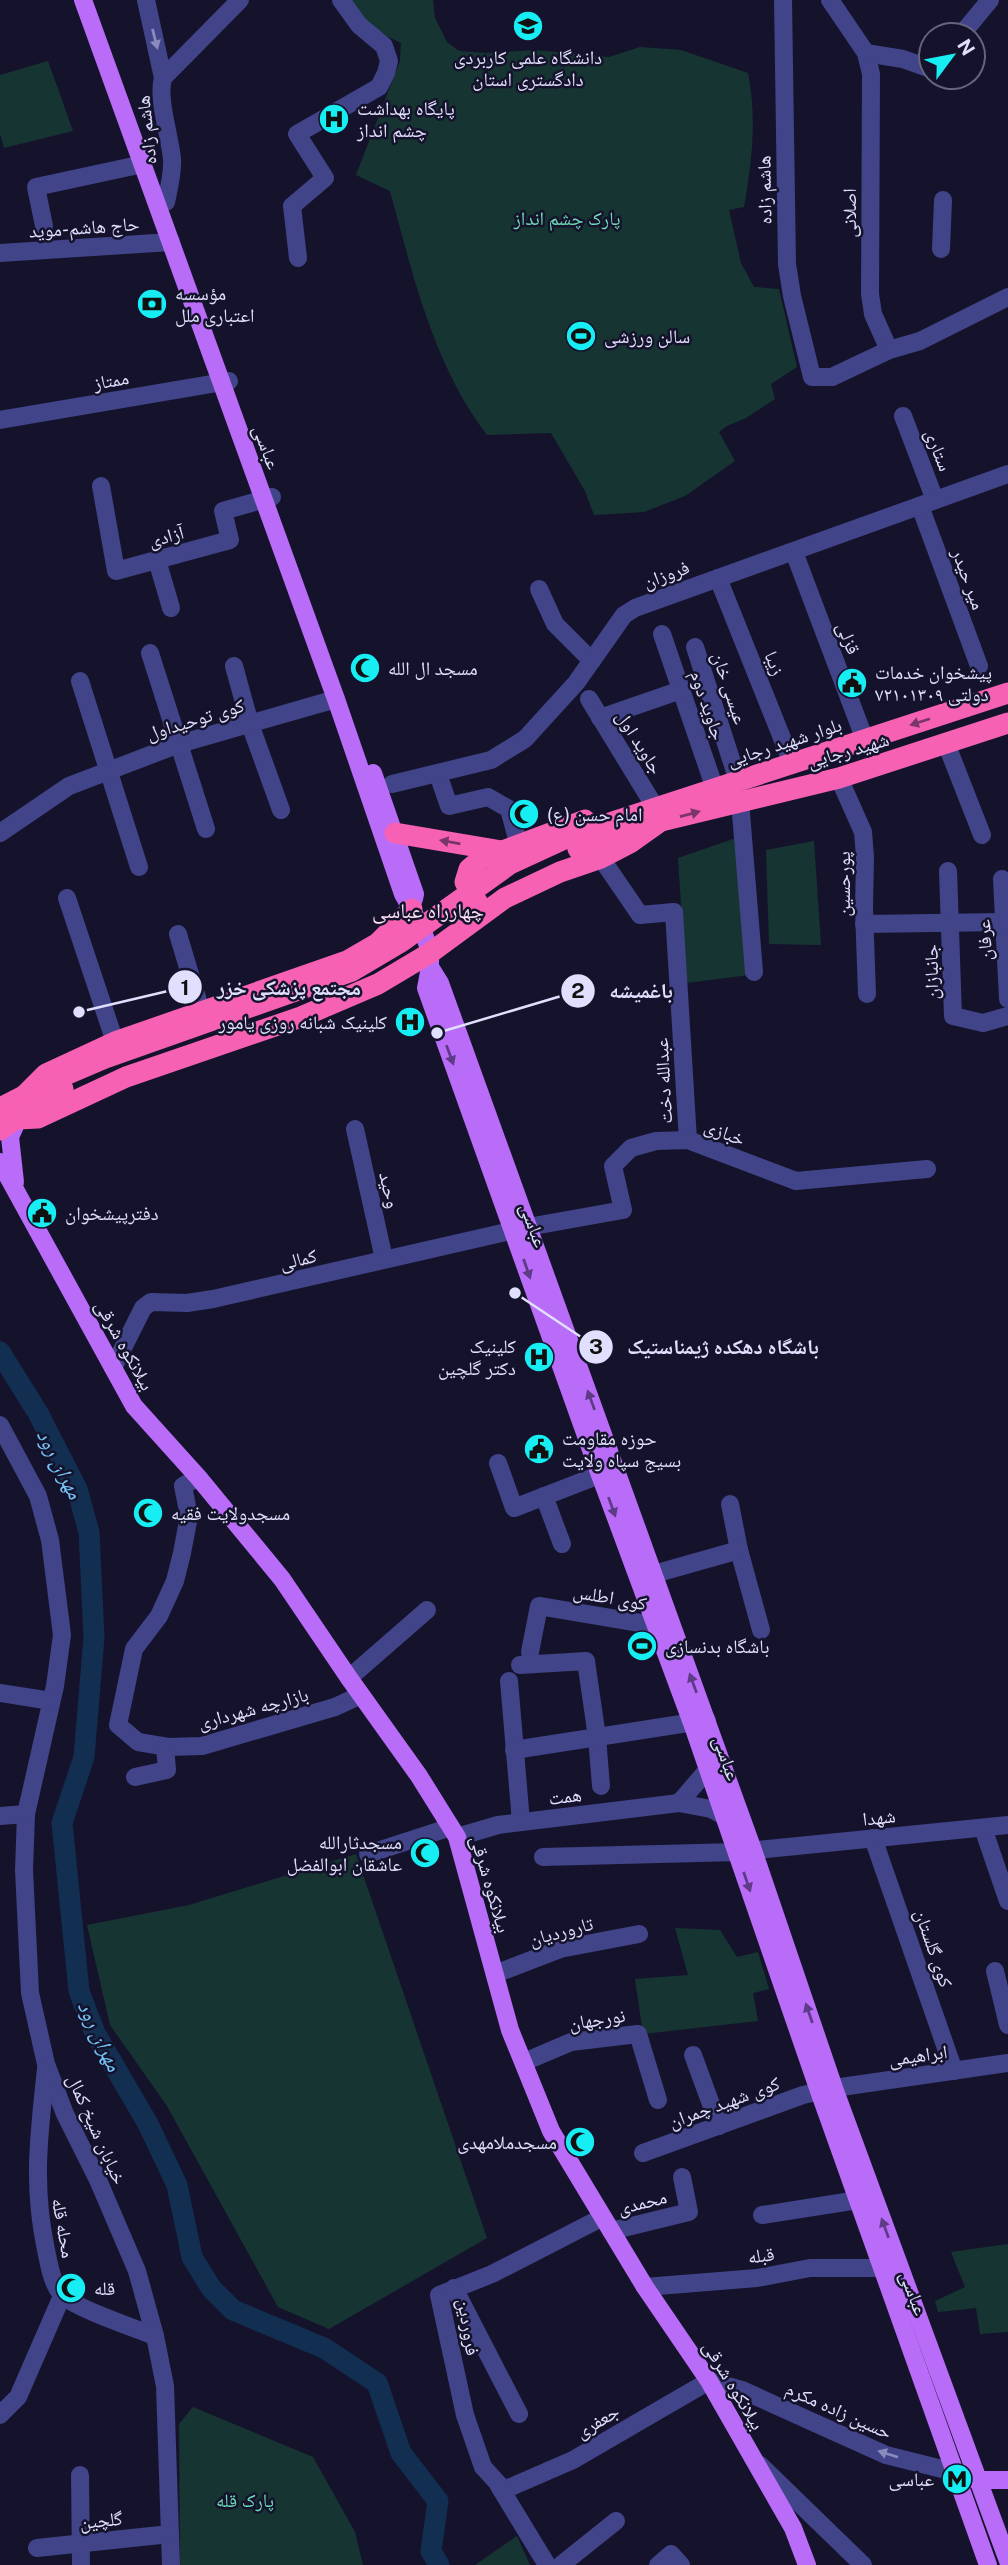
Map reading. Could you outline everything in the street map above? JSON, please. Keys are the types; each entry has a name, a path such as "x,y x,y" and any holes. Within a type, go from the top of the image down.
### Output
{"highway":[{"name":"بلوار شهید رجایی","path":"10,1108 105,1058 352,971 401,942 510,864 658,814 715,789 739,791 792,764 1008,693"},
{"name":"شهید رجایی","path":"658,814 739,791 839,778 1008,723"},
{"path":"489,909 480,906 466,882 469,869 481,859 602,813 658,814"},
{"path":"412,909 378,943 347,961 115,1042 46,1074 10,1108 38,1118 127,1077 301,1017 378,984 430,960 489,909 560,872 601,858 630,844 658,814"},
{"path":"395,833 512,848"},
{"path":"240,999 253,1004 259,1012 258,1025 251,1034"}],"main road":[{"name":"عباسى","path":"83,0 171,242 395,833 415,894 412,909"},
{"name":"عباسى","path":"90,0 166,202 225,381"},
{"name":"عباسى","path":"268,498 394,872 412,909 430,960 426,988 521,1229 608,1472 655,1625 699,1721"},
{"name":"بیلانکوه شرقی","path":"10,1108 15,1186"},
{"name":"بیلانکوه شرقی","path":"0,1162 134,1405 198,1477 282,1579 348,1678 419,1776 454,1832 510,2030 551,2131 645,2287 709,2381 793,2528 807,2565"},
{"name":"عباسى","path":"608,1472 654,1574 714,1763 745,1826 745,1851"},
{"name":"عباسى","path":"714,1763 725,1816 745,1851 891,2268 978,2480 1008,2561"},
{"name":"عباسى","path":"827,2090 858,2200 891,2268 954,2472 988,2565"},
{"path":"954,2472 978,2480 1008,2480"}],"street":[{"path":"146,0 163,78"},
{"name":"هاشم زاده","path":"166,202 172,163 161,85 163,78 240,0"},
{"path":"298,258 292,206 325,178 297,134 379,87 389,61 384,46 359,24 341,0"},
{"name":"هاشم زاده","path":"783,0 787,264 811,377 832,377 890,349"},
{"name":"اصلانی","path":"830,0 866,53 871,74 870,294 873,314 890,349"},
{"path":"973,21 990,0"},
{"path":"866,53 917,64"},
{"path":"44,226 36,187 143,164"},
{"path":"941,249 943,200"},
{"name":"حاج هاشم-موید","path":"0,253 171,242"},
{"path":"890,349 920,341 1008,297"},
{"name":"ممتاز","path":"0,420 225,381"},
{"name":"ستاری","path":"903,416 928,503"},
{"name":"فروزان","path":"392,784 491,761 525,739 570,690 624,615 635,608 1008,474"},
{"name":"آزادی","path":"101,486 116,571 230,540 223,511 268,498"},
{"name":"میر حیدر","path":"928,503 979,666"},
{"name":"قزلی","path":"794,552 865,740"},
{"path":"157,560 171,608"},
{"name":"زیبا","path":"718,578 792,764"},
{"path":"539,589 555,624 592,661"},
{"name":"جاوید دوم","path":"662,634 715,789"},
{"name":"عیسی خان","path":"695,648 739,791 754,972"},
{"path":"150,653 206,830"},
{"path":"234,666 250,724 281,810"},
{"path":"80,681 139,867"},
{"path":"600,718 681,690"},
{"name":"کوی توحیداول","path":"0,833 69,786 109,770 179,744 336,699"},
{"name":"جاوید اول","path":"589,699 658,814"},
{"path":"946,743 982,835"},
{"path":"438,774 449,806 488,797 509,809 512,848"},
{"name":"پورحسین","path":"839,778 863,832 867,994"},
{"name":"عبدالله دخت","path":"601,858 640,915 674,912 688,1140"},
{"name":"جانبازان","path":"948,871 953,1016 983,1023 1008,1016"},
{"name":"عرفان","path":"1002,879 1008,999"},
{"path":"67,898 115,1042"},
{"path":"864,924 1004,922"},
{"path":"178,934 201,1011"},
{"name":"وحید","path":"355,1129 384,1259"},
{"name":"خبازی","path":"521,1229 623,1210 613,1166 631,1148 656,1141 688,1140 796,1181 927,1169"},
{"name":"کمالی","path":"114,1368 143,1308 151,1302 187,1303 213,1299 521,1229"},
{"name":"خیابان شیخ کمال","path":"0,1424 38,1496 50,1540 62,1635 51,1701 26,1814 24,1870 30,1982 46,2064 65,2114 98,2180 137,2271 155,2336 165,2386 171,2565"},
{"path":"498,1464 514,1508 608,1472"},
{"name":"بازارچه شهرداری","path":"198,1477 183,1486 189,1516 175,1581 159,1616 134,1649 118,1725 138,1742 165,1747 202,1746 335,1707 361,1695"},
{"path":"544,1496 562,1544"},
{"path":"730,1504 738,1550 761,1630"},
{"path":"654,1574 738,1550"},
{"name":"کوی اطلس","path":"597,1737 586,1661 525,1658 539,1606 673,1628"},
{"path":"348,1678 427,1610"},
{"path":"509,1681 521,1822"},
{"path":"0,1693 51,1701"},
{"path":"514,1750 699,1721"},
{"path":"597,1737 601,1786"},
{"path":"135,1777 167,1770 165,1747"},
{"path":"679,1803 714,1763"},
{"name":"همت","path":"368,1854 454,1832 679,1803 711,1809 745,1826"},
{"path":"0,1816 26,1814"},
{"name":"شهدا","path":"543,1857 745,1851 1008,1825"},
{"path":"983,1828 1008,1901"},
{"name":"کوی گلستان","path":"873,1838 954,2071"},
{"name":"تاروردیان","path":"495,1974 560,1949 639,1934"},
{"path":"995,1971 1008,2025"},
{"name":"نورجهان","path":"524,2063 571,2042 638,2034 658,2100"},
{"path":"693,2055 719,2126"},
{"name":"ابراهیمی","path":"827,2090 1008,2063"},
{"name":"محله قله","path":"46,2064 36,2167 37,2199 50,2269 62,2296"},
{"name":"کوی شهید چمران","path":"643,2153 827,2090"},
{"name":"محمدی","path":"607,2224 689,2212 682,2177"},
{"path":"762,2215 858,2200"},
{"name":"فروردین","path":"502,2488 483,2467 462,2403 439,2295 607,2224"},
{"name":"قبله","path":"645,2287 757,2278 810,2269 891,2268"},
{"path":"454,2288 519,2414"},
{"path":"0,2415 18,2397 62,2296 155,2336"},
{"name":"حسین زاده مکرم","path":"709,2381 742,2390 886,2455 954,2472"},
{"name":"جعفری","path":"502,2488 573,2460 709,2381"},
{"path":"755,2460 863,2565"},
{"path":"80,2475 81,2565"},
{"path":"502,2488 547,2565"},
{"path":"561,2565 617,2521"},
{"name":"گلچین","path":"37,2548 170,2534"},
{"path":"658,2565 671,2554 681,2565"}],"green space":[{"name":"پارک چشم انداز","path":"350,0 433,0 435,18 447,42 459,51 486,53 534,50 609,57 640,47 681,50 748,73 753,123 749,173 744,207 729,210 741,263 754,287 779,289 797,367 771,384 775,399 719,432 735,461 685,496 644,512 594,515 585,491 551,433 487,435 468,408 439,349 417,286 390,191 356,175 400,61 401,43 369,24"},
{"path":"48,61 73,131 4,148 0,134 0,75"},
{"path":"739,837 749,975 686,983 678,858"},
{"path":"814,841 821,945 769,944 766,850"},
{"path":"356,1854 487,2238 329,2329 278,2307 167,2106 110,2025 87,1925 189,1905"},
{"path":"675,1928 720,1930 737,1957 758,1952 769,1989 753,1993 758,2021 643,2034 635,1979 688,1975"},
{"path":"1008,2244 1008,2332 980,2334 976,2308 938,2312 935,2301 965,2287 951,2252"},
{"name":"پارک قله","path":"193,2407 313,2457 355,2532 363,2565 180,2565 179,2424"},
{"path":"517,2536 530,2565 475,2565"}],"waterway":[{"name":"مهران رود","path":"0,1352 38,1413 77,1489 89,1532 94,1637 84,1757 62,1823 79,1991 95,2033 148,2124 177,2185 192,2257 211,2288 233,2310 324,2348 377,2383 401,2453 438,2501 431,2551 439,2565"}],"place":[{"name":"دانشگاه علمی کاربردی دادگستری استان","path":"528,26"},
{"name":"پایگاه بهداشت چشم انداز","path":"334,119"},
{"name":"مؤسسه اعتباری ملل","path":"152,304"},
{"name":"سالن ورزشی","path":"581,336"},
{"name":"مسجد ال الله","path":"365,668"},
{"name":"پیشخوان خدمات دولتی ۷۲۱۰۱۳۰۹","path":"852,683"},
{"name":"امام حسن (ع)","path":"524,814"},
{"name":"مجتمع پزشکی خزر","path":"79,1012"},
{"name":"کلینیک شبانه روزی یامور","path":"410,1022"},
{"name":"باغمیشه","path":"437,1033"},
{"name":"دفترپیشخوان","path":"42,1213"},
{"name":"باشگاه دهکده ژیمناستیک","path":"515,1293"},
{"name":"کلینیک دکتر گلچین","path":"539,1357"},
{"name":"حوزه مقاومت بسیج سپاه ولایت","path":"539,1449"},
{"name":"مسجدولایت فقیه","path":"148,1513"},
{"name":"باشگاه بدنسازی","path":"642,1646"},
{"name":"مسجدثارالله عاشقان ابوالفضل","path":"425,1853"},
{"name":"مسجدملامهدی","path":"580,2142"},
{"name":"قله","path":"71,2288"},
{"name":"عباسی","path":"957,2479"}],"district":[{"name":"چهارراه عباسی","path":"428,910"}]}
